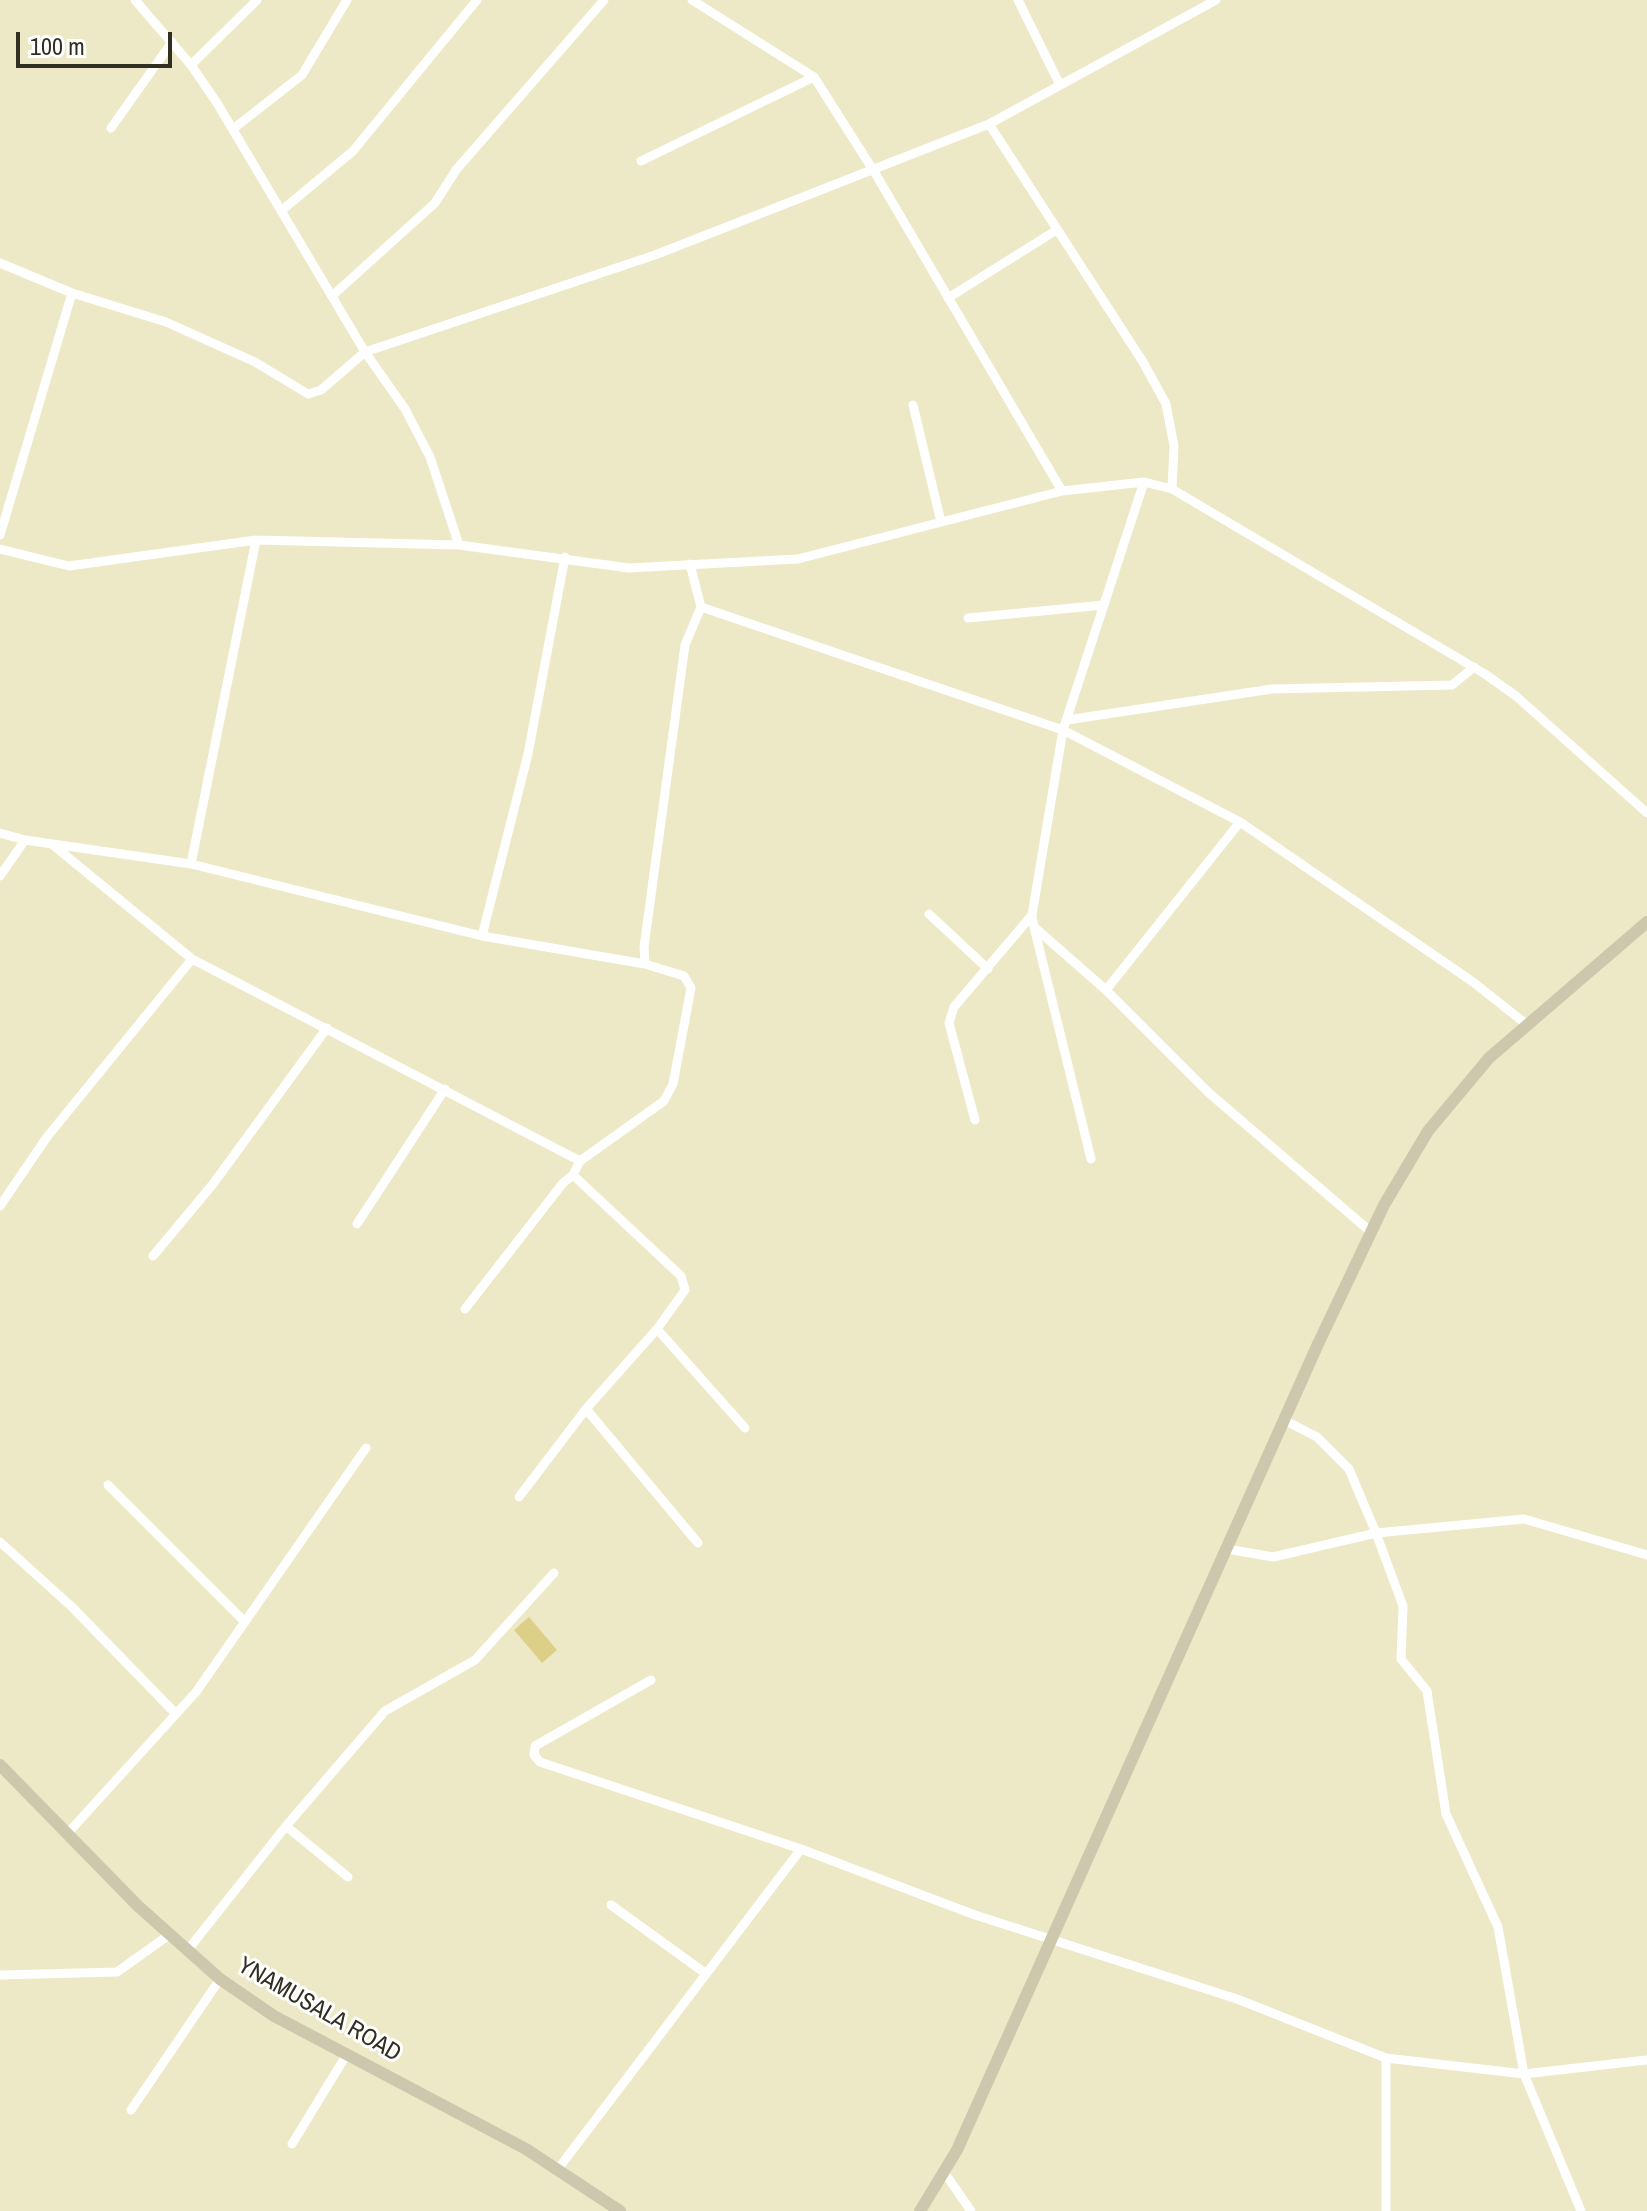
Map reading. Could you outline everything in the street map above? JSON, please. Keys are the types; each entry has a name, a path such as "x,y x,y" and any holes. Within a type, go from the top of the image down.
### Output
{"main road":[{"path":"920,2211 944,2172 1051,1940 1371,1232 1428,1131 1489,1058 1647,922"},
{"name":"YNAMUSALA ROAD","path":"0,1765 169,1935 220,1979 274,2016 558,2169 620,2211"}],"street":[{"path":"151,0 139,4 191,65 233,129 365,352 405,409 430,457 459,545"},
{"path":"191,65 257,0"},
{"path":"233,129 302,75 347,0"},
{"path":"281,211 353,151 477,0"},
{"path":"332,296 435,203 456,170 604,0"},
{"path":"692,0 814,77 873,170 1062,491"},
{"path":"1018,0 1060,85"},
{"path":"0,263 72,293 166,322 255,362 308,394 321,390 365,352 655,255 989,124 1216,0"},
{"path":"111,128 172,42"},
{"path":"641,161 814,77"},
{"path":"989,124 1055,231 1143,362 1166,404 1174,446 1172,489"},
{"path":"948,298 1055,231"},
{"path":"0,535 72,293"},
{"path":"913,405 941,522"},
{"path":"1091,1159 1032,915 1065,725 1144,482"},
{"path":"0,549 69,566 256,540 459,545 629,568 798,559 1062,491 1144,482 1172,489 1474,667 1516,696 1647,813"},
{"path":"191,864 256,540"},
{"path":"482,936 528,754 565,557"},
{"path":"645,964 644,947 685,645 701,607 690,564"},
{"path":"968,618 1104,605"},
{"path":"701,607 1065,725 1240,822 1473,982 1526,1024"},
{"path":"1065,725 1272,689 1452,685 1474,667"},
{"path":"1106,990 1240,822"},
{"path":"0,833 53,845 191,864 482,936 645,964 684,976 691,988 673,1084 664,1101 580,1161 573,1175 563,1183 465,1309"},
{"path":"0,876 25,840"},
{"path":"53,845 192,959 580,1161"},
{"path":"929,914 988,969"},
{"path":"975,1120 949,1023 954,1007 1032,915"},
{"path":"1034,927 1106,990 1209,1093 1371,1232"},
{"path":"0,1206 47,1137 192,959"},
{"path":"153,1256 213,1184 327,1028"},
{"path":"357,1224 445,1089"},
{"path":"519,1497 586,1409 657,1329 685,1290 681,1276 573,1175"},
{"path":"657,1329 745,1428"},
{"path":"586,1409 698,1543"},
{"path":"1284,1420 1317,1437 1349,1469 1376,1533 1403,1606 1401,1659 1427,1691 1446,1814 1498,1927 1524,2074 1581,2211"},
{"path":"68,1833 196,1692 366,1448"},
{"path":"108,1485 245,1622"},
{"path":"1227,1549 1273,1557 1376,1533 1524,1519 1647,1555"},
{"path":"0,1542 72,1607 176,1714"},
{"path":"187,1951 286,1826 385,1711 475,1660 554,1573"},
{"path":"651,1680 535,1746 534,1755 540,1762 801,1849 1051,1940 1237,1999 1386,2058 1524,2074 1647,2060"},
{"path":"286,1826 348,1877"},
{"path":"558,2169 801,1849"},
{"path":"611,1905 705,1973"},
{"path":"0,1975 117,1972 169,1935"},
{"path":"131,2110 220,1979"},
{"path":"292,2144 347,2054"},
{"path":"1386,2058 1386,2211"},
{"path":"944,2172 971,2211"}],"shaded area":[{"path":"529,1617 557,1650 542,1663 514,1630"}]}
